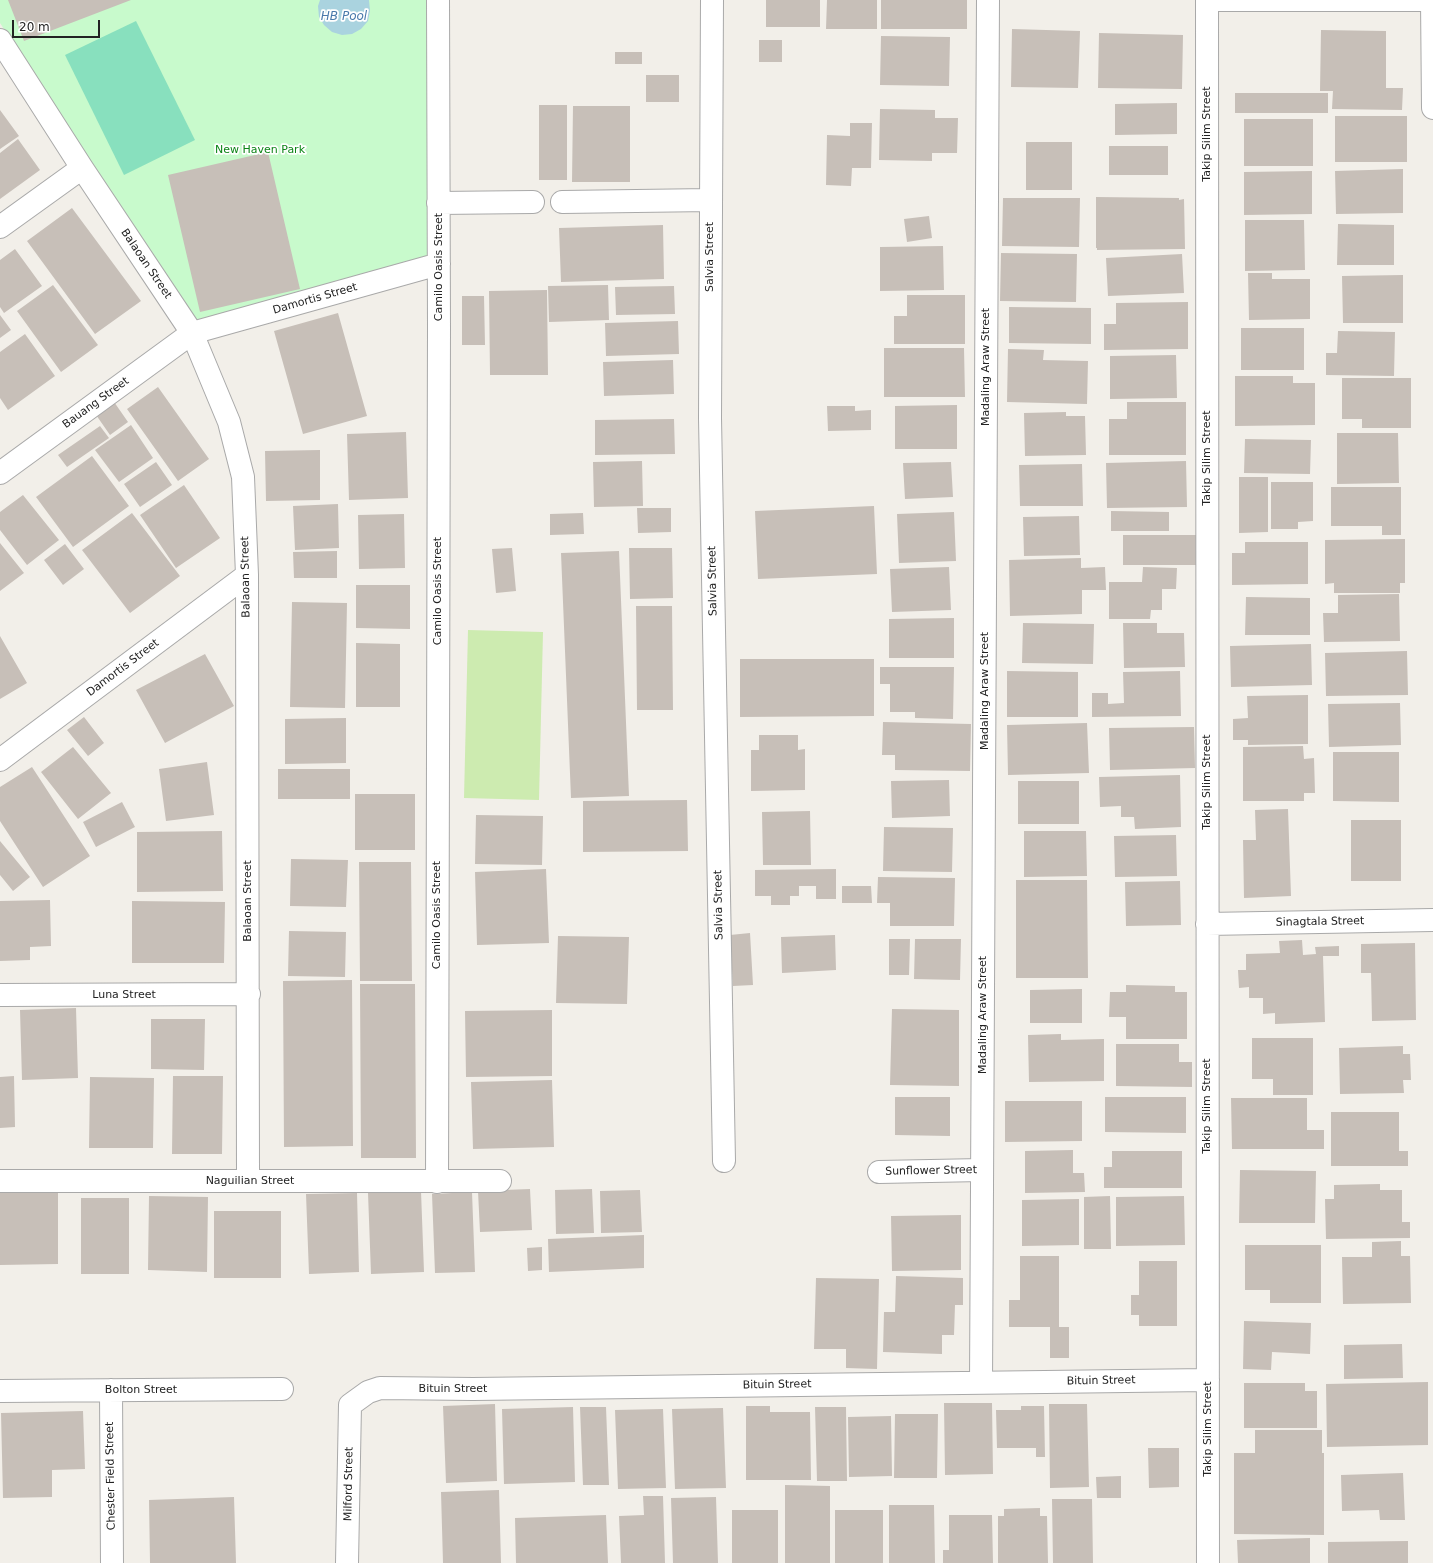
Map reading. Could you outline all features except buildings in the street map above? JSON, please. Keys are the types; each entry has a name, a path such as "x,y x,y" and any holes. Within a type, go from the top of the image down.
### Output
{"street":[{"name":"Camilo Oasis Street","path":"436,1182 439,264 438,0"},
{"name":"Salvia Street","path":"712,0 710,418 724,1161"},
{"name":"Madaling Araw Street","path":"981,1382 988,0"},
{"path":"1207,0 1432,0 1433,108"},
{"name":"Takip Silim Street","path":"1207,0 1208,1563"},
{"name":"Balaoan Street","path":"0,40 82,168 192,333 229,422 243,477 247,575 249,994 248,1181"},
{"path":"0,227 82,168"},
{"path":"562,202 710,200"},
{"path":"438,203 533,202"},
{"name":"Damortis Street","path":"192,333 439,264"},
{"name":"Bauang Street","path":"0,473 192,333"},
{"name":"Damortis Street","path":"0,760 247,575"},
{"name":"Sinagtala Street","path":"1207,924 1433,920"},
{"name":"Luna Street","path":"0,995 249,994"},
{"name":"Sunflower Street","path":"879,1172 982,1170"},
{"name":"Naguilian Street","path":"0,1181 500,1181"},
{"name":"Bituin Street","path":"350,1405 368,1392 380,1388 473,1389 1208,1380"},
{"name":"Bolton Street","path":"0,1391 282,1389"},
{"name":"Chester Field Street","path":"111,1390 112,1563"},
{"name":"Milford Street","path":"347,1563 350,1405"}],"green space":[{"name":"New Haven Park","path":"0,0 428,0 431,257 193,324 0,23"},
{"path":"136,21 195,140 124,175 65,55"},
{"path":"468,630 543,632 539,800 464,798"}],"water":[{"name":"HB Pool","path":"320,0 369,0 370,11 368,21 361,29 352,34 342,35 332,32 324,25 319,17 318,6"}]}
